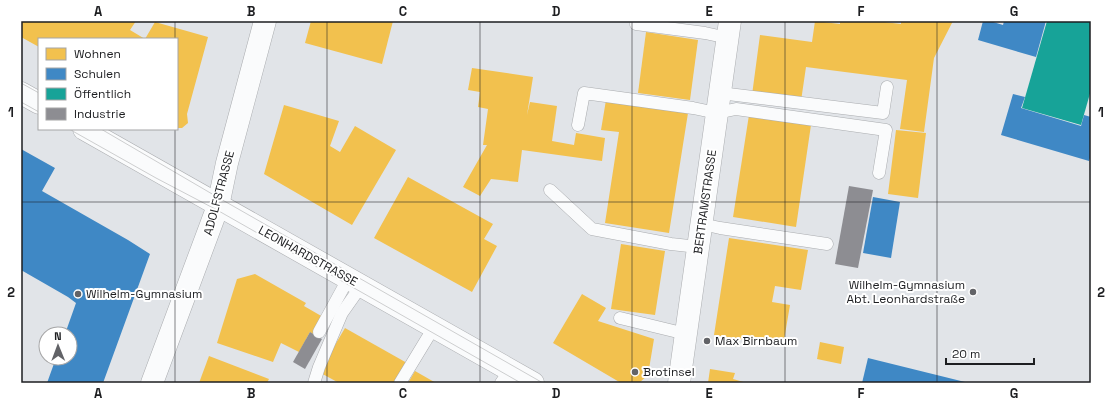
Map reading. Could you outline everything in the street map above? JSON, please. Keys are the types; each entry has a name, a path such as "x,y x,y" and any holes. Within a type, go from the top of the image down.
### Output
{"street":[{"name":"ADOLFSTRASSE","path":"152,383 218,206 227,163 265,21"},
{"name":"BERTRAMSTRASSE","path":"679,383 719,103 728,26"},
{"path":"21,93 38,103"},
{"name":"LEONHARDSTRASSE","path":"86,130 218,206 434,326 506,376 533,383"}],"lane":[{"path":"636,24 705,33 728,26"},
{"path":"578,125 584,93 693,108 719,103 883,113 887,87"},
{"path":"719,103 736,109 886,130 879,173"},
{"path":"550,190 592,229 671,244 698,247"},
{"path":"702,224 827,244"},
{"path":"319,332 354,282"},
{"path":"314,383 319,367 354,282"},
{"path":"620,318 686,334"},
{"path":"400,383 434,326"}],"building: Wohnen":[{"path":"21,21 136,21 130,30 143,38 38,38 38,46 21,37"},
{"path":"311,21 393,21 382,64 305,43"},
{"path":"815,21 840,24 840,21 876,21 901,24 901,21 953,21 934,58 924,132 900,129 907,80 806,67 801,101 752,95 760,35 812,42"},
{"path":"155,22 208,37 187,114 188,123 182,128 178,128 178,38 146,38"},
{"path":"646,32 698,40 690,100 638,93"},
{"path":"472,68 533,77 527,115 530,102 557,106 552,141 574,145 576,133 605,138 602,161 522,150 518,182 491,179 480,196 463,187 487,145 483,145 488,109 478,107 480,92 468,90"},
{"path":"606,100 688,113 669,233 605,223 619,132 601,130"},
{"path":"284,105 339,121 330,146 340,152 355,126 396,150 352,225 264,174"},
{"path":"749,115 811,125 796,227 733,217"},
{"path":"896,130 926,133 918,198 888,194"},
{"path":"408,177 493,224 484,239 497,246 472,292 374,238"},
{"path":"729,238 808,250 801,290 775,286 772,302 790,305 783,346 714,335"},
{"path":"621,244 665,251 655,315 611,309"},
{"path":"255,274 306,303 304,306 323,317 313,334 310,332 299,352 281,343 273,362 217,343 237,279"},
{"path":"582,294 606,308 598,321 654,339 648,375 639,383 621,383 553,343"},
{"path":"345,328 407,363 395,383 339,383 319,372"},
{"path":"820,342 844,347 841,364 817,359"},
{"path":"209,356 269,379 267,383 199,383"},
{"path":"710,369 735,373 733,379 747,383 708,383"},
{"path":"415,371 436,383 408,383"}],"building: Schulen":[{"path":"983,21 990,21 1003,25 1004,21 1046,21 1036,57 978,40"},
{"path":"1013,94 1025,97 1021,108 1081,126 1084,115 1091,117 1091,155 1089,161 1001,135"},
{"name":"Wilhelm-Gymnasium","path":"21,149 55,168 42,191 150,254 103,383 47,383 53,366 78,366 78,326 68,326 76,303 21,270"},
{"path":"873,197 900,202 891,258 863,253"},
{"path":"868,358 965,382 862,383"}],"building: Öffentlich":[{"path":"1047,21 1091,21 1091,90 1081,125 1022,108"}],"building: Industrie":[{"path":"849,186 873,190 858,268 835,264"},
{"path":"310,332 322,339 305,369 293,362"}],"tram line":[{"path":"21,83 38,92"},
{"path":"21,102 38,111"},
{"path":"71,130 156,178 217,210 521,383"},
{"path":"103,130 543,383"}],"place":[{"name":"Wilhelm-Gymnasium Abt. Leonhardstraße","path":"973,292"},
{"name":"Wilhelm-Gymnasium","path":"78,294"},
{"name":"Max Birnbaum","path":"707,341"},
{"name":"Brotinsel","path":"635,372"}]}
